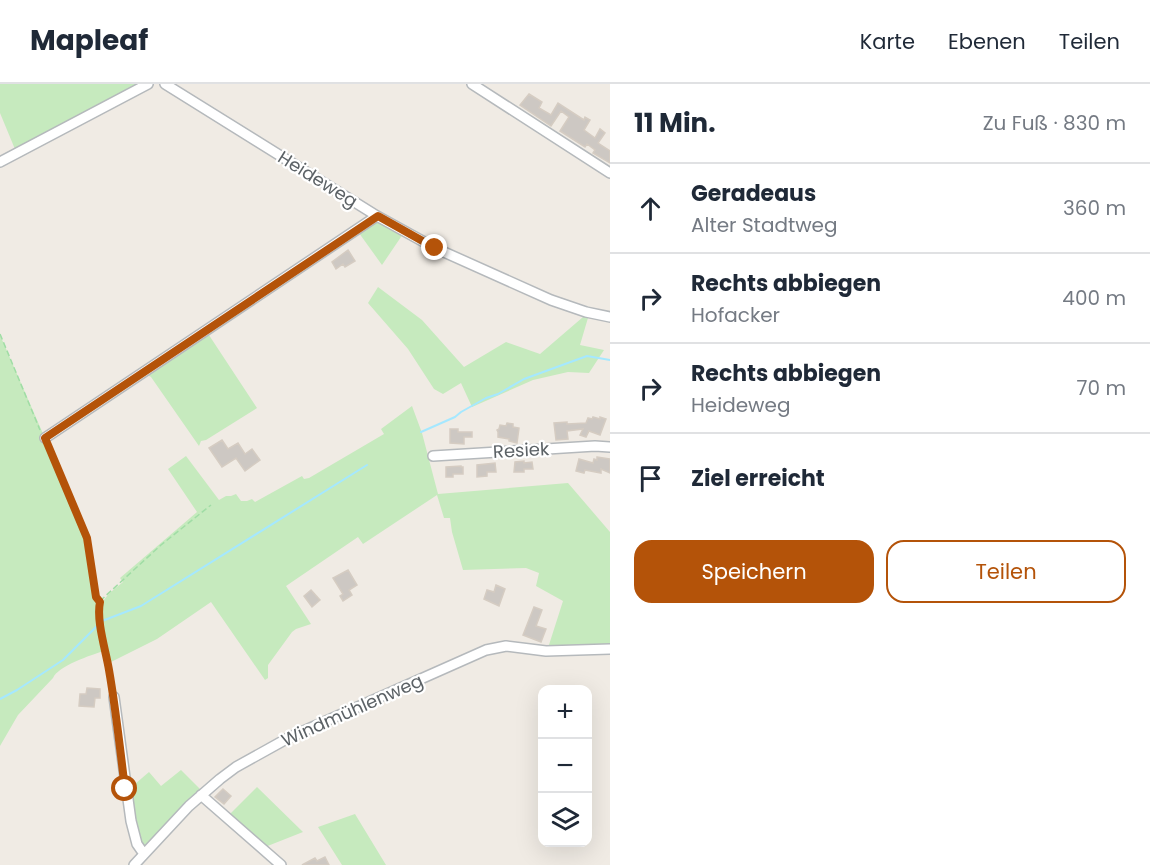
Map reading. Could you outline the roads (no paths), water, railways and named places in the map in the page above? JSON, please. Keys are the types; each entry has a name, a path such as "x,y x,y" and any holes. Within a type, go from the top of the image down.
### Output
{"street":[{"path":"0,162 148,84"},
{"name":"Heideweg","path":"165,84 378,216 435,248 551,300 586,312 610,317"},
{"path":"472,84 610,173"},
{"path":"45,438 378,216"},
{"name":"Resiek","path":"433,456 594,446 610,447"},
{"name":"Windmühlenweg","path":"134,865 201,795 236,767 290,737 486,650 506,646 546,651 610,650"},
{"path":"114,697 131,821 137,844 144,854"},
{"path":"201,795 281,865"}],"waterway":[{"path":"421,432 455,417 524,379 587,356 610,360"},
{"path":"102,621 141,606 367,465"},
{"path":"0,699 63,660 98,625"}]}
